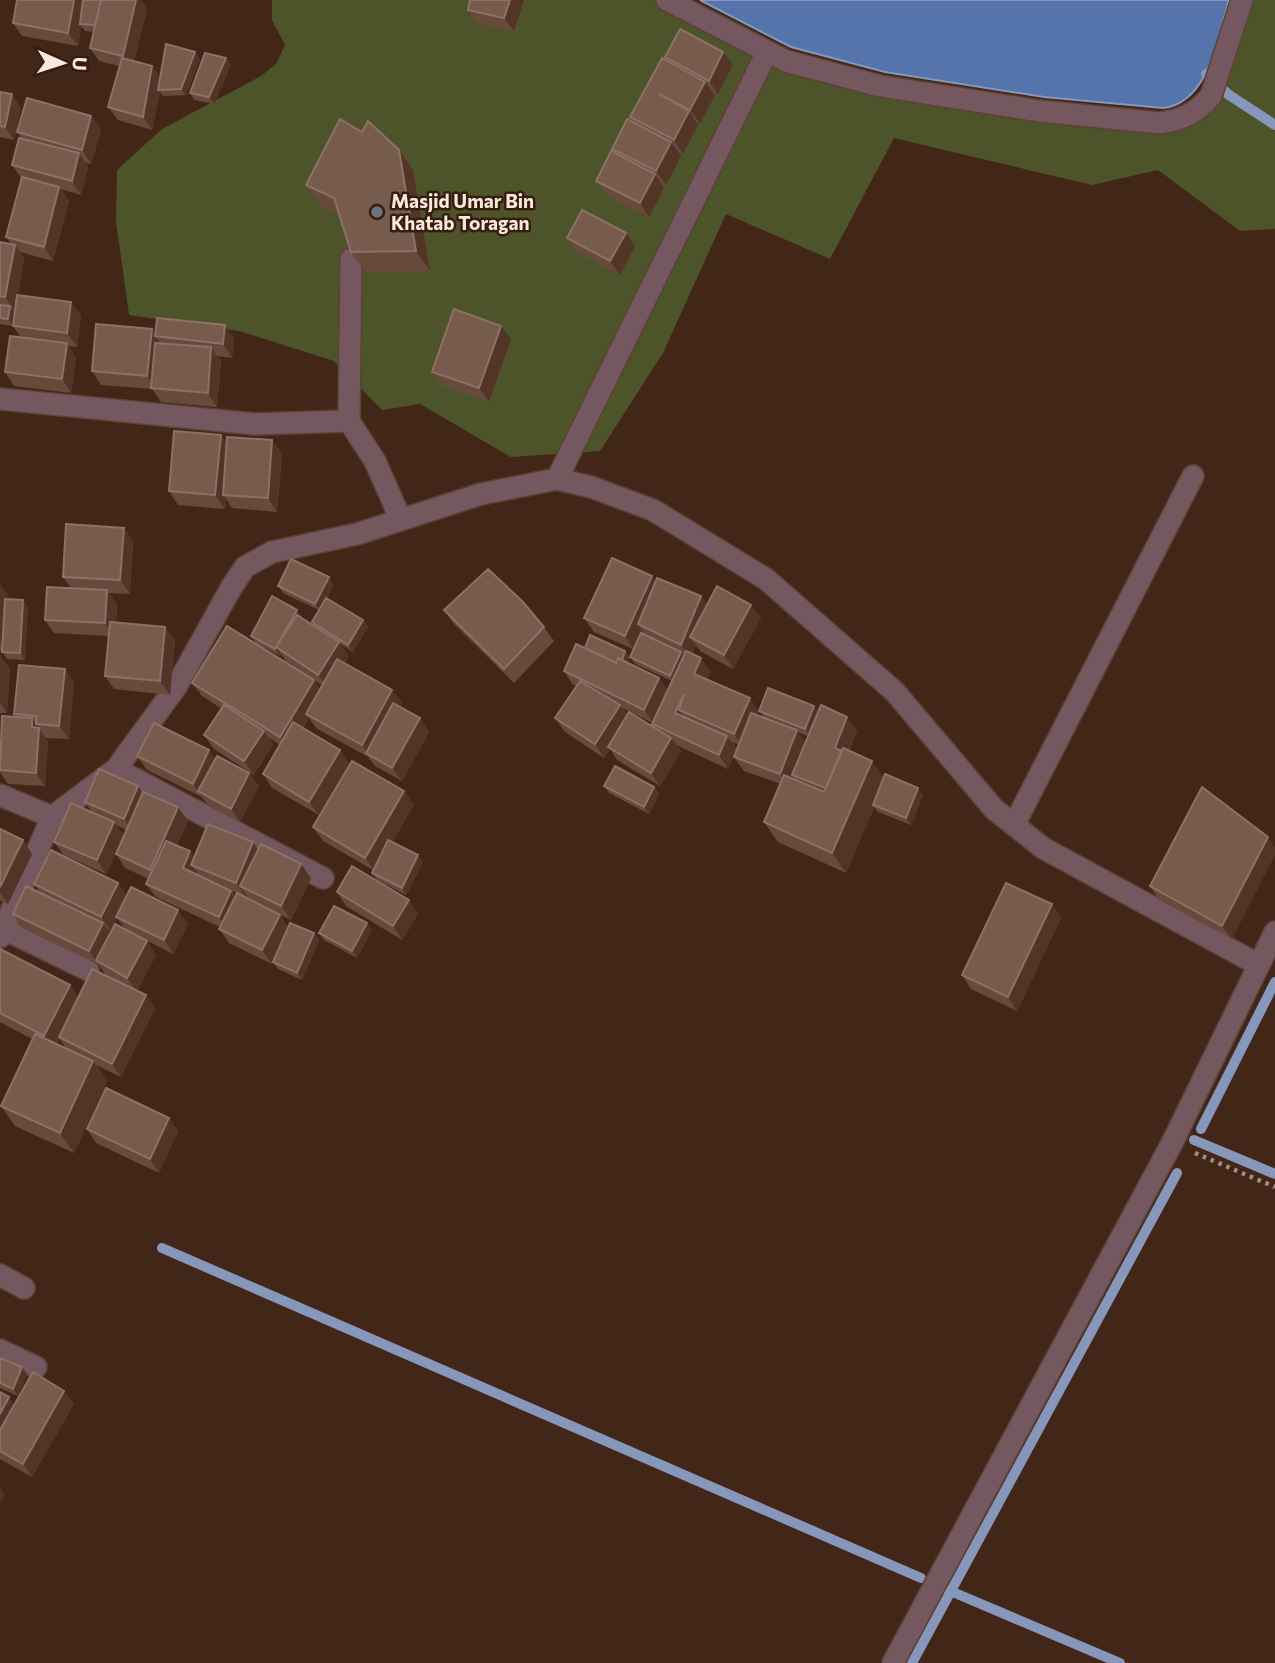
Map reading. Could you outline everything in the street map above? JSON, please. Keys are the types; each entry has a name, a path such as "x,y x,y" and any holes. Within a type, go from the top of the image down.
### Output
{"street":[{"path":"667,0 767,52 806,67 880,86 1039,111 1160,123 1190,115 1202,107 1211,96 1242,0"},
{"path":"558,479 767,52"},
{"path":"351,259 349,421 375,461 401,520"},
{"path":"0,399 255,424 349,421"},
{"path":"1014,825 1192,476"},
{"path":"88,971 2,933 52,817 116,769 176,687 245,567 272,552 357,534 481,494 558,479 591,487 653,510 766,579 895,692 994,810 1043,848 1259,965"},
{"path":"116,769 323,878"},
{"path":"0,794 52,817"},
{"path":"893,1663 1172,1143 1275,932"},
{"path":"0,1275 24,1288"},
{"path":"0,1350 36,1367"}],"path":[{"path":"1172,1143 1275,1186"}],"green space":[{"path":"272,0 665,0 806,67 1160,123 1202,107 1240,0 1275,0 1275,229 1240,231 1158,170 1092,185 894,138 830,259 726,214 663,353 600,451 511,457 420,404 382,410 334,361 239,331 129,315 116,221 117,170 162,129 261,76 276,64 285,45 272,20"}],"water":[{"path":"700,0 1229,0 1215,49 1201,81 1191,94 1179,103 1163,108 1044,97 885,72 791,47"}],"building":[{"path":"17,0 74,0 68,33 13,23"},
{"path":"83,0 101,0 95,25 80,24"},
{"path":"101,0 136,0 123,56 90,48"},
{"path":"470,0 510,0 504,18 468,10"},
{"path":"680,29 723,52 709,81 665,57"},
{"path":"166,44 195,52 181,89 158,90"},
{"path":"205,53 226,58 209,97 190,93"},
{"path":"122,58 152,66 143,117 108,107"},
{"path":"662,58 705,82 690,110 659,94 689,111 674,140 630,117"},
{"path":"0,92 12,94 5,127 0,126"},
{"path":"27,98 91,116 82,150 17,132"},
{"name":"Masjid Umar Bin Khatab Toragan","path":"340,119 362,132 368,121 399,150 416,251 351,252 334,198 306,185"},
{"path":"627,119 671,142 656,171 612,149"},
{"path":"19,138 79,153 72,181 12,165"},
{"path":"611,151 655,174 640,203 596,181"},
{"path":"22,177 59,187 44,247 6,237"},
{"path":"582,210 626,233 610,261 567,238"},
{"path":"0,242 15,245 5,297 0,296"},
{"path":"17,295 71,302 67,333 13,326"},
{"path":"0,305 10,306 8,319 0,318"},
{"path":"454,309 501,326 479,388 432,372"},
{"path":"157,318 225,325 223,344 155,336"},
{"path":"96,324 152,329 147,376 92,371"},
{"path":"10,336 67,343 62,379 5,372"},
{"path":"155,343 211,347 208,393 151,388"},
{"path":"174,431 221,435 215,495 169,491"},
{"path":"227,437 272,440 268,498 223,495"},
{"path":"66,524 124,528 120,580 63,577"},
{"path":"612,558 652,576 625,636 584,618"},
{"path":"291,559 329,577 315,604 278,586"},
{"path":"488,569 522,601 544,627 504,669 444,610"},
{"path":"657,578 701,596 681,645 638,624"},
{"path":"717,586 751,605 724,655 690,637"},
{"path":"47,587 107,590 105,623 45,620"},
{"path":"272,596 297,610 275,649 251,636"},
{"path":"326,598 363,620 348,645 312,622"},
{"path":"5,599 23,600 20,653 2,652"},
{"path":"297,615 339,642 318,675 276,647"},
{"path":"110,622 165,627 160,681 105,676"},
{"path":"227,626 314,680 280,737 192,683"},
{"path":"641,633 681,652 670,676 630,657"},
{"path":"590,635 625,651 622,660 618,658 616,663 585,648"},
{"path":"576,644 616,663 618,658 659,678 644,710 564,671"},
{"path":"686,651 701,658 694,674 750,698 734,734 679,710 684,694 675,713 727,736 719,755 652,724"},
{"path":"337,659 392,690 362,745 306,714"},
{"path":"19,665 65,669 59,726 36,724 36,716 14,714"},
{"path":"580,681 620,705 595,744 555,718"},
{"path":"768,688 814,706 805,729 759,711"},
{"path":"393,703 420,718 392,768 366,753"},
{"path":"224,705 264,731 244,761 204,735"},
{"path":"821,705 847,717 835,748 842,751 826,788 792,775"},
{"path":"629,712 671,738 651,773 608,747"},
{"path":"751,713 797,730 780,774 734,757"},
{"path":"2,716 32,718 32,727 39,728 36,773 0,770"},
{"path":"293,722 340,750 309,802 263,774"},
{"path":"154,723 209,750 193,784 137,756"},
{"path":"843,748 872,761 832,853 764,822 784,775 824,792"},
{"path":"217,756 249,773 231,809 198,791"},
{"path":"352,761 404,791 365,858 313,827"},
{"path":"615,766 654,787 644,807 604,786"},
{"path":"99,769 138,786 124,819 85,802"},
{"path":"885,774 918,788 906,818 873,805"},
{"path":"1202,787 1268,837 1222,926 1150,886"},
{"path":"143,792 178,807 150,870 116,854"},
{"path":"71,803 114,822 97,860 54,842"},
{"path":"208,824 253,842 236,883 191,865"},
{"path":"0,829 23,840 0,887"},
{"path":"388,840 418,855 402,888 372,873"},
{"path":"166,841 190,851 183,868 231,891 219,917 146,884"},
{"path":"261,844 301,864 281,906 240,886"},
{"path":"51,850 118,883 101,917 34,884"},
{"path":"352,866 409,900 393,926 337,892"},
{"path":"1006,883 1052,904 1008,997 962,975"},
{"path":"26,886 103,923 89,951 13,914"},
{"path":"131,887 178,910 164,940 116,917"},
{"path":"237,893 280,915 262,950 219,929"},
{"path":"334,906 367,923 352,951 319,933"},
{"path":"290,923 314,933 297,973 273,962"},
{"path":"115,924 147,941 127,978 96,960"},
{"path":"0,949 70,985 44,1036 0,1013"},
{"path":"92,969 146,995 112,1064 59,1037"},
{"path":"35,1034 93,1061 60,1133 1,1106"},
{"path":"106,1088 169,1118 150,1159 87,1129"},
{"path":"0,1358 22,1367 13,1389 0,1383"},
{"path":"33,1372 64,1391 23,1464 0,1451 0,1430"},
{"path":"0,1392 9,1397 0,1414"}],"waterway":[{"path":"1206,74 1229,95 1275,125"},
{"path":"1201,1129 1275,982"},
{"path":"1194,1140 1275,1174"},
{"path":"912,1663 1177,1173"},
{"path":"162,1248 921,1578"},
{"path":"948,1590 1120,1663"}],"place":[{"name":"Masjid Umar Bin Khatab Toragan","path":"377,212"}]}
